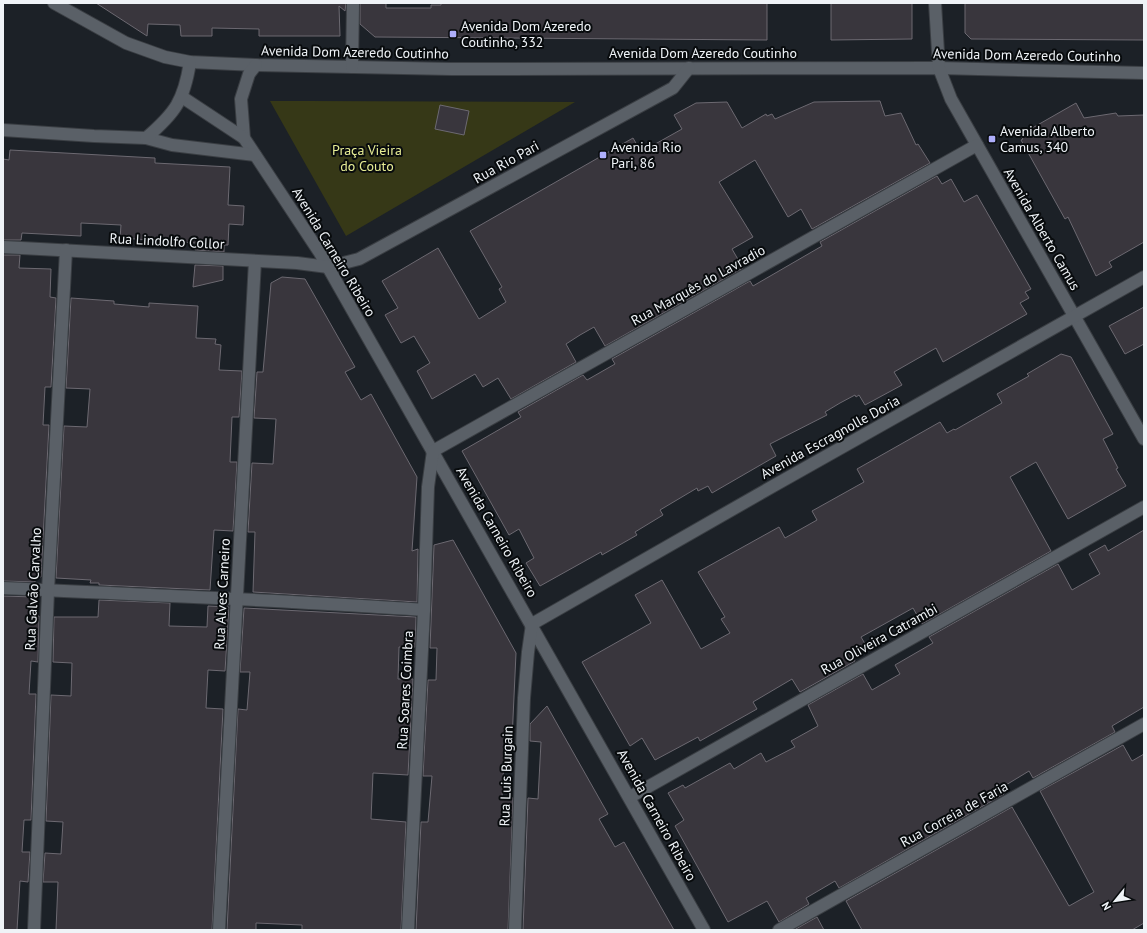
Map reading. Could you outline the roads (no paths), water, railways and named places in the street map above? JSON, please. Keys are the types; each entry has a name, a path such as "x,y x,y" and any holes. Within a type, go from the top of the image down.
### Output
{"street":[{"name":"Avenida Dom Azeredo Coutinho","path":"54,3 126,43 165,57 190,62 256,65 451,69 939,68 1144,72"},
{"path":"352,67 353,3"},
{"name":"Avenida Alberto Camus","path":"935,3 939,68 951,100 1144,439"},
{"path":"146,138 168,119 182,97 190,62"},
{"path":"244,138 240,99 249,74 256,65"},
{"name":"Rua Rio Pari","path":"328,267 360,259 673,88 689,68"},
{"path":"182,97 244,138 255,155"},
{"path":"3,130 146,138 172,145 255,155"},
{"name":"Rua Marquês do Lavradio","path":"433,451 977,145"},
{"name":"Avenida Carneiro Ribeiro","path":"255,155 328,267 532,624 704,930"},
{"name":"Rua Lindolfo Collor","path":"3,246 255,260 328,267"},
{"name":"Rua Galvão Carvalho","path":"34,930 48,592 66,250"},
{"name":"Rua Alves Carneiro","path":"219,930 255,260"},
{"name":"Avenida Escragnolle Doria","path":"532,624 775,485 1144,278"},
{"name":"Rua Soares Coimbra","path":"408,930 424,610 428,487 433,451"},
{"name":"Rua Oliveira Catrambi","path":"630,797 1144,507"},
{"path":"3,588 48,592 236,600 297,601 424,610"},
{"name":"Rua Luis Burgain","path":"516,930 524,698 532,624"},
{"name":"Rua Correia de Faria","path":"779,930 1144,724"}],"place":[{"name":"Avenida Dom Azeredo Coutinho, 332","path":"453,34"},
{"name":"Avenida Alberto Camus, 340","path":"992,139"},
{"name":"Avenida Rio Pari, 86","path":"603,155"}],"park label":[{"name":"Praça Vieira do Couto","path":"367,158"}]}
